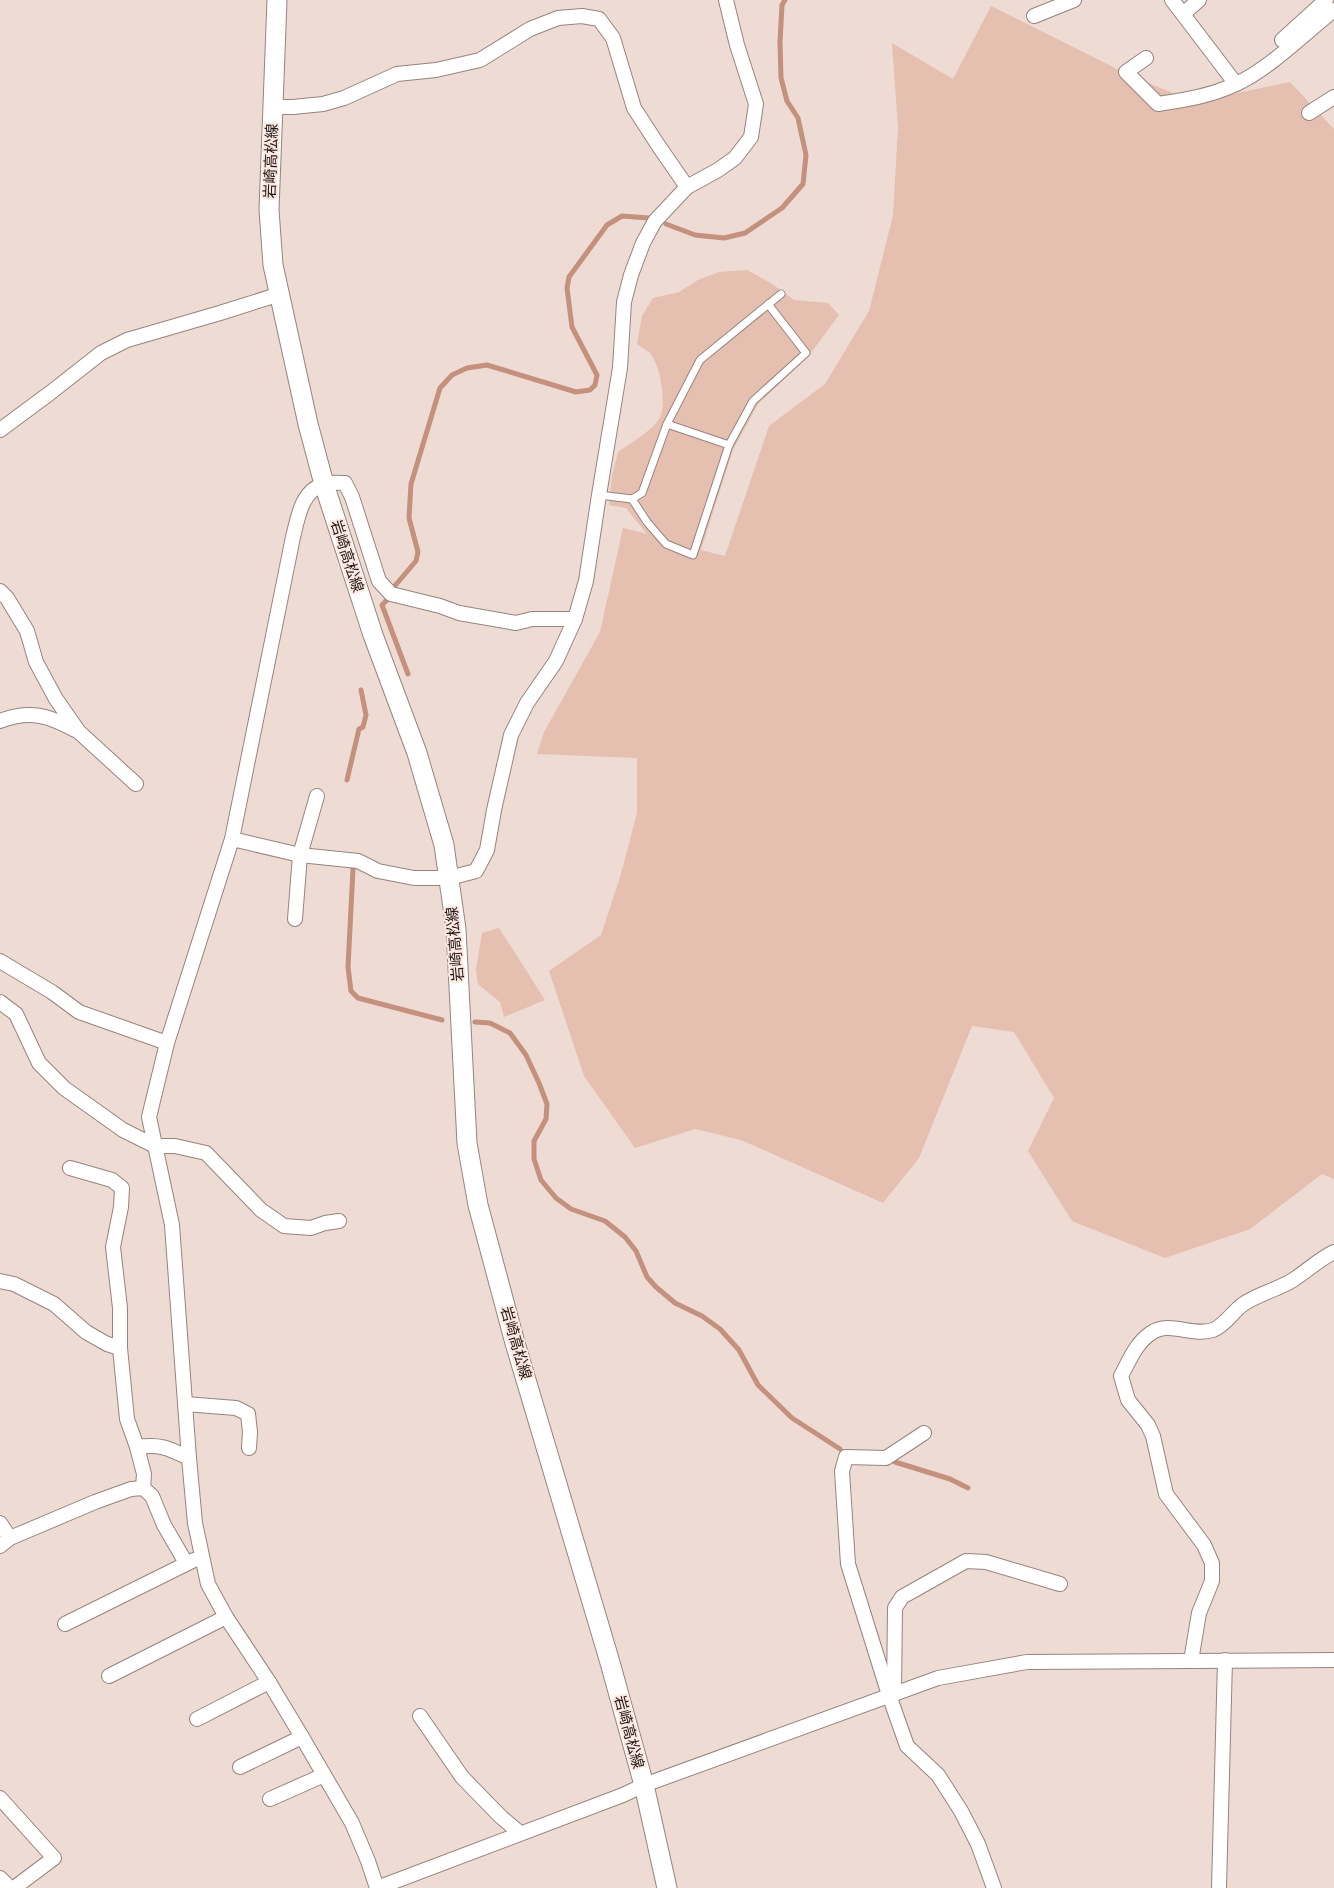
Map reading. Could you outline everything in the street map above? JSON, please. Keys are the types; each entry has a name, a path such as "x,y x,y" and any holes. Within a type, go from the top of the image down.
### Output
{"main road":[{"name":"岩崎高松線","path":"277,0 269,210 273,265 308,424 324,484 373,635 417,753 444,844 456,929 467,1143 478,1206 515,1343 606,1649 644,1785 667,1888"}],"street":[{"path":"232,839 300,855 358,861 378,871 414,878 449,878 476,871 487,850 494,810 512,735 527,703 556,661 575,619 586,581 620,368 624,302 631,275 643,243 655,221 688,187 735,158 752,137 756,104 737,45 726,0"},
{"path":"1034,16 1074,0"},
{"path":"1172,0 1236,84"},
{"path":"1183,14 1198,0"},
{"path":"1270,62 1278,44 1326,0"},
{"path":"1146,58 1126,72 1158,104 1198,98 1236,84 1270,62 1334,10"},
{"path":"273,106 293,107 323,104 344,98 397,74 436,70 480,60 530,29 558,18 582,16 600,19 613,38 634,108 688,187"},
{"path":"1309,113 1334,97"},
{"path":"0,430 101,353 127,340 280,294"},
{"path":"575,619 532,620 516,623 459,614 440,606 391,594 379,581 352,497 345,483 324,484 302,502 232,839 167,1042 149,1117 172,1225 195,1523 208,1584 226,1618 269,1682 352,1822 377,1888 623,1795 644,1785 938,1678 1027,1662 1334,1660"},
{"path":"0,591 7,598 27,631 36,662 56,699 79,732"},
{"path":"0,721 15,716 44,716 58,720 79,732 136,784"},
{"path":"295,919 300,855 317,796"},
{"path":"0,961 52,992 79,1012 167,1042"},
{"path":"0,1002 16,1014 40,1063 64,1088 123,1130 155,1146 175,1146 206,1153 261,1210 284,1226 311,1228 339,1221"},
{"path":"70,1168 112,1180 122,1188 122,1207 113,1247 120,1308 120,1348 127,1420 144,1474 143,1488"},
{"path":"1192,1661 1199,1613 1212,1581 1212,1563 1204,1545 1166,1494 1153,1436 1148,1425 1128,1400 1121,1376 1136,1347 1148,1334 1159,1328 1201,1333 1216,1329 1243,1305 1293,1280 1320,1259 1334,1252"},
{"path":"0,1281 14,1284 54,1304 86,1332 107,1344 120,1348"},
{"path":"185,1404 236,1408 248,1414 249,1448"},
{"path":"924,1433 886,1458 846,1457 842,1471 848,1564 907,1746 938,1775 961,1811 978,1844 994,1888"},
{"path":"137,1447 151,1445 166,1447 189,1458"},
{"path":"0,1523 5,1542 96,1502 132,1489 143,1488 152,1496 164,1525 186,1563"},
{"path":"65,1624 201,1557"},
{"path":"891,1694 895,1608 902,1597 966,1561 986,1562 1060,1584"},
{"path":"109,1676 226,1618"},
{"path":"1219,1888 1225,1660"},
{"path":"197,1719 269,1682"},
{"path":"420,1716 462,1777 501,1817 520,1833"},
{"path":"240,1767 302,1737"},
{"path":"270,1799 324,1775"},
{"path":"0,1798 54,1858 14,1888"},
{"path":"0,1878 10,1888"}],"lane":[{"path":"599,494 632,499 642,493 666,424 700,360 781,294"},
{"path":"632,499 646,522 666,544 694,555 729,445 753,401 806,353 768,304"},
{"path":"666,424 729,445"}],"shaded area":[{"path":"991,6 1127,74 1194,102 1290,82 1334,129 1334,1179 1322,1174 1250,1229 1165,1258 1072,1221 1028,1151 1054,1098 1014,1032 972,1026 919,1158 883,1203 741,1140 695,1129 635,1148 584,1076 549,971 601,935 620,877 637,813 637,758 537,754 544,732 600,632 623,528 647,534 626,508 609,505 612,476 618,452 653,427 662,411 663,394 657,366 650,353 637,344 642,316 653,298 679,292 698,280 719,272 747,270 771,283 794,300 828,303 839,315 807,358 758,404 733,450 701,550 725,556 769,426 825,384 869,311 893,215 898,128 892,43 953,79"},
{"path":"499,928 545,1000 504,1017 500,1002 478,984 476,970 482,933"}],"waterway":[{"path":"666,224 695,235 724,238 745,233 782,208 803,184 806,155 798,118 787,101 781,78 780,42 782,5 785,0"},
{"path":"393,588 416,561 418,552 409,518 411,484 440,388 452,375 467,368 487,365 576,392 590,390 595,385 597,375 572,327 567,288 569,277 607,225 622,216 649,218"},
{"path":"388,599 382,605 408,674"},
{"path":"347,780 359,729 363,727 366,715 361,690"},
{"path":"353,869 348,967 351,991 358,998 442,1020"},
{"path":"475,1022 490,1023 510,1033 526,1055 539,1083 547,1104 546,1119 534,1141 534,1159 541,1180 556,1198 571,1209 605,1221 625,1237 636,1251 647,1277 656,1287 675,1303 702,1316 720,1329 739,1350 758,1385 792,1418 840,1449"},
{"path":"895,1462 950,1479 968,1488"}]}
